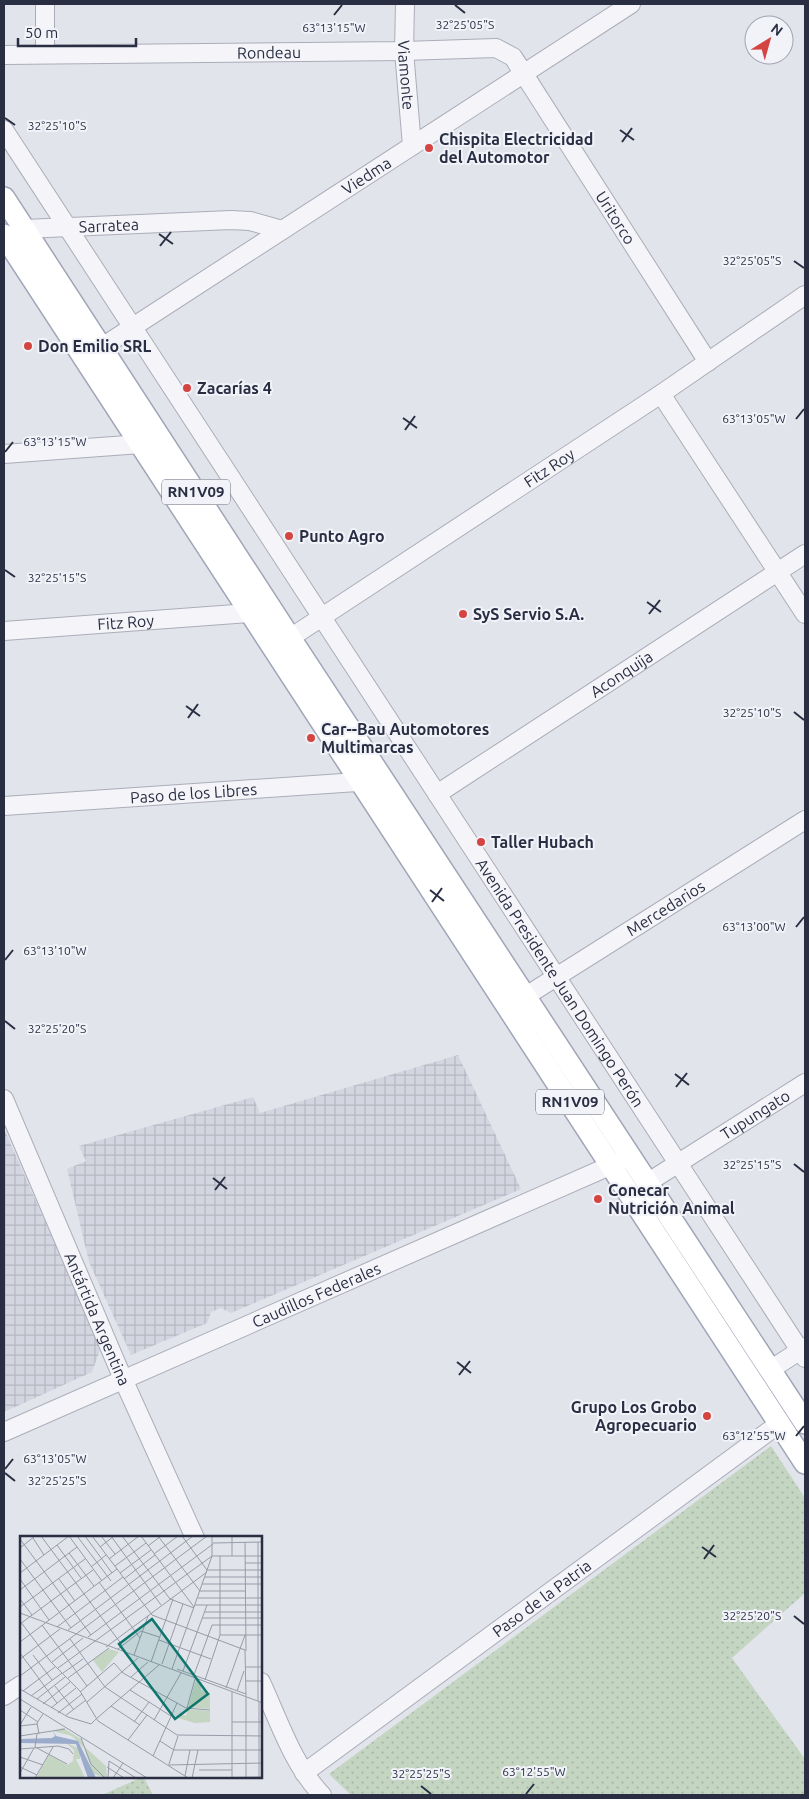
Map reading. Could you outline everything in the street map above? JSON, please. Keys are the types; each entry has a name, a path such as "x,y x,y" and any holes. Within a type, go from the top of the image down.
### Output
{"main road":[{"name":"RN1V09","path":"4,198 290,638 526,996 621,1161 805,1462"},
{"name":"RN1V09","path":"4,235 360,782 621,1161 647,1184 805,1423"}],"street":[{"path":"45,4 45,54"},
{"name":"Viamonte","path":"404,4 404,51 412,146"},
{"name":"Viedma","path":"102,347 631,4"},
{"name":"Rondeau","path":"4,54 404,51 496,48 513,57 523,74"},
{"name":"Uritorco","path":"523,74 708,362"},
{"name":"Avenida Presidente Juan Domingo Perón","path":"4,130 556,977 804,1351"},
{"name":"Sarratea","path":"24,229 230,220 250,221 282,230"},
{"name":"Fitz Roy","path":"290,638 660,394 805,295"},
{"path":"660,394 805,614"},
{"path":"4,454 141,444"},
{"name":"Aconquija","path":"437,794 805,554"},
{"name":"Fitz Roy","path":"4,631 249,613"},
{"name":"Paso de los Libres","path":"4,806 383,779"},
{"name":"Mercedarios","path":"526,996 805,820"},
{"name":"Tupungato","path":"647,1184 805,1083"},
{"name":"Antártida Argentina","path":"4,1099 123,1379 194,1536"},
{"name":"Caudillos Federales","path":"4,1432 621,1161"},
{"path":"770,1370 804,1351"},
{"name":"Paso de la Patria","path":"304,1773 780,1423"},
{"path":"262,1684 304,1773 322,1795"},
{"path":"4,1696 20,1687"}],"shaded area":[{"path":"458,1055 521,1189 231,1313 221,1308 211,1312 207,1323 131,1355 89,1262 67,1169 86,1161 79,1146 253,1097 260,1113"},
{"path":"4,1129 101,1347 92,1372 4,1412"}],"green space":[{"path":"771,1446 805,1498 805,1593 732,1658 805,1759 805,1795 351,1795 329,1774"},
{"path":"138,1779 145,1779 153,1795 102,1795"}],"place":[{"name":"Chispita Electricidad del Automotor","path":"429,148"},
{"name":"Don Emilio SRL","path":"28,346"},
{"name":"Zacarías 4","path":"187,388"},
{"name":"Punto Agro","path":"289,536"},
{"name":"SyS Servio S.A.","path":"463,614"},
{"name":"Car--Bau Automotores Multimarcas","path":"311,738"},
{"name":"Taller Hubach","path":"481,842"},
{"name":"Conecar Nutrición Animal","path":"598,1199"},
{"name":"Grupo Los Grobo Agropecuario","path":"707,1416"}]}
